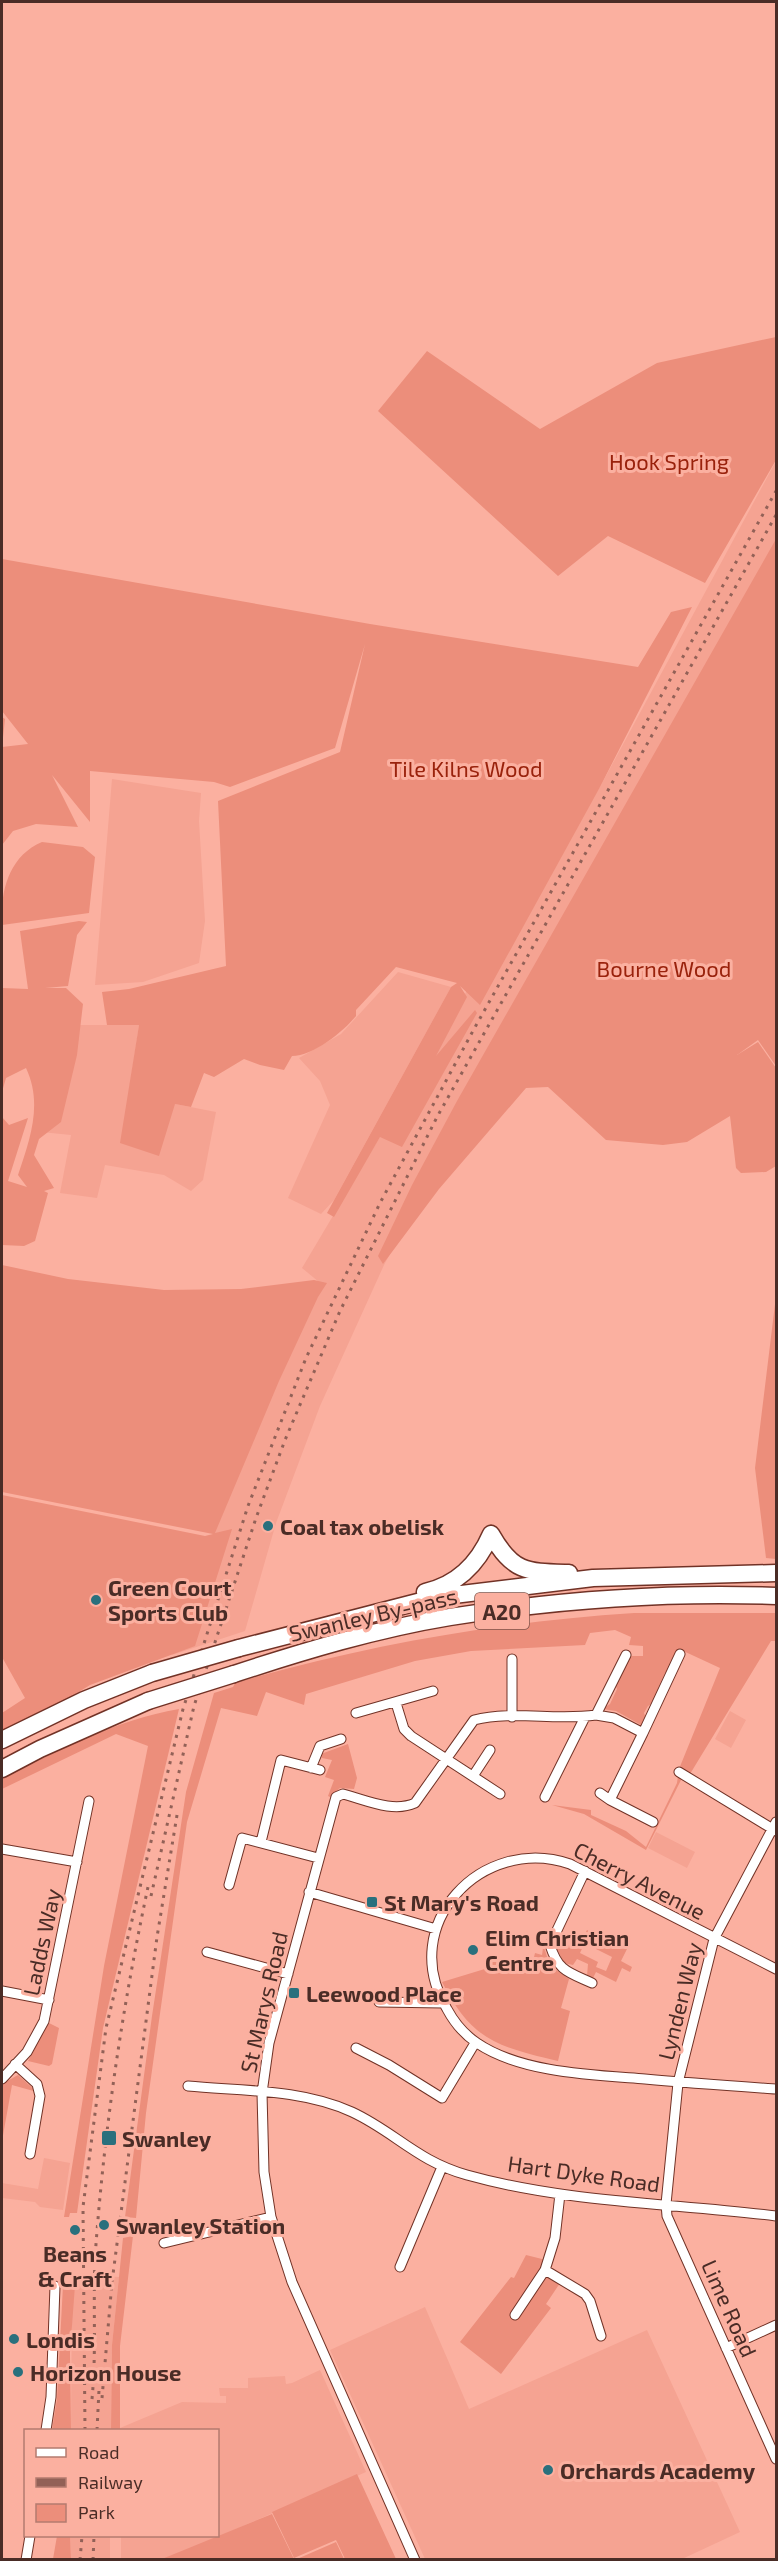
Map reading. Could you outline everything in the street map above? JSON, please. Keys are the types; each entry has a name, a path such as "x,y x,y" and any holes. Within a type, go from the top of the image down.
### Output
{"highway":[{"path":"247,1645 280,1629 440,1589 474,1566 491,1534 503,1556 529,1572 682,1576"},
{"name":"Swanley By-pass","path":"247,1645 437,1598 593,1578 777,1573"},
{"name":"Swanley By-pass","path":"2,1770 40,1749 141,1704 307,1650 449,1617 599,1599 777,1596"},
{"name":"A20","path":"2,1740 84,1700 152,1673 247,1645"}],"street":[{"path":"610,1800 680,1654"},
{"path":"545,1797 626,1655"},
{"path":"512,1659 512,1717"},
{"path":"356,1713 433,1691"},
{"path":"396,1703 404,1729 500,1794"},
{"name":"St Marys Road","path":"415,2559 291,2283 271,2217 263,2155 262,2093 269,2043 318,1858 336,1797 344,1794 395,1808 405,1807 419,1799 474,1720 489,1716 591,1716 614,1718 643,1733"},
{"path":"261,1842 282,1760 316,1769 320,1746 341,1739"},
{"path":"473,1776 490,1750"},
{"path":"679,1772 775,1827"},
{"path":"600,1793 653,1822"},
{"name":"Ladds Way","path":"2,2079 39,2035 49,2000 89,1801"},
{"name":"Lynden Way","path":"666,2204 678,2083 714,1939 775,1827"},
{"path":"228,1885 242,1838 318,1858"},
{"path":"2,1849 77,1863"},
{"name":"Cherry Avenue","path":"777,1969 570,1864 543,1857 522,1857 502,1861 482,1872 451,1900 436,1929 432,1971 443,2003 458,2025 476,2043 504,2056 580,2075 777,2090"},
{"path":"585,1872 550,1945 555,1962 564,1971 592,1983"},
{"path":"309,1892 436,1929"},
{"path":"207,1953 288,1974"},
{"path":"2,1991 49,2000"},
{"path":"379,2002 443,2003"},
{"path":"356,2048 389,2065 442,2098 476,2043"},
{"path":"15,2064 37,2084 40,2096 30,2154"},
{"name":"Hart Dyke Road","path":"188,2086 308,2097 334,2105 354,2113 442,2168 560,2194 777,2217"},
{"path":"400,2267 442,2168"},
{"path":"515,2315 545,2270 555,2238 560,2194"},
{"name":"Lime Road","path":"666,2204 667,2216 777,2459"},
{"path":"164,2243 271,2217"},
{"path":"545,2270 585,2294 590,2301 601,2336"},
{"path":"46,2429 51,2397 55,2286"},
{"path":"726,2348 777,2325"},
{"path":"27,2559 30,2537"}],"shaded area":[{"path":"776,461 776,542 384,1265 320,1406 276,1523 245,1631 172,1655 214,1534 319,1282 302,1268 472,982 600,787"},
{"path":"112,779 201,793 199,821 205,921 199,963 143,982 95,985"},
{"path":"398,972 451,987 334,1200 321,1214 288,1198 330,1105 320,1081 299,1058 341,1034"},
{"path":"72,1025 139,1025 121,1143 175,1104 216,1112 203,1180 191,1191 164,1175 105,1165 97,1198 60,1193 71,1135 41,1132"},
{"path":"730,1711 746,1720 731,1748 715,1739"},
{"path":"656,1832 695,1852 687,1868 648,1848"},
{"path":"44,2158 70,2163 63,2210 40,2207 35,2202 2,2198 2,2183 38,2189"},
{"path":"72,2275 119,2277 112,2345 111,2429 71,2429"},
{"name":"Orchards Academy","path":"425,2307 469,2409 647,2330 740,2532 682,2559 425,2559 330,2350"},
{"path":"320,2370 366,2472 219,2537 219,2429 120,2429 182,2402 226,2403 226,2396 220,2396 219,2388 248,2388 248,2378 285,2376 286,2384"},
{"path":"70,2537 110,2537 110,2559 71,2559"},
{"path":"121,2537 218,2537 168,2559 121,2559"}],"green space":[{"name":"Hook Spring","path":"776,337 776,460 705,583 608,536 558,576 378,411 427,351 540,429 657,363"},
{"name":"Bourne Wood","path":"776,539 776,1066 758,1040 737,1055 758,1042 776,1068 776,1166 766,1172 741,1173 736,1168 730,1116 687,1142 663,1145 606,1140 548,1087 526,1088 439,1189 383,1264 378,1256 412,1185 457,1101"},
{"name":"Tile Kilns Wood","path":"2,559 370,624 638,667 671,612 692,607 600,787 480,1005 460,986 467,997 436,1056 475,1010 477,1013 402,1147 380,1137 334,1217 327,1213 451,987 457,983 396,967 356,1010 356,1016 343,1029 318,1048 292,1056 284,1070 244,1059 214,1077 204,1073 191,1107 175,1104 159,1156 120,1143 139,1025 107,1025 102,992 129,989 226,966 218,801 340,752 365,644 335,748 230,787 214,782 90,771 90,822 52,775 78,827 36,824 13,831 2,845 2,747 28,744 2,711"},
{"path":"2,717 5,719 2,747"},
{"path":"42,842 83,847 95,857 89,913 2,925 5,887 14,865 31,848"},
{"path":"79,921 87,922 77,935 68,986 45,988 66,988 83,1004 77,1055 61,1122 39,1139 34,1155 54,1188 44,1191 48,1193 35,1241 24,1246 2,1245 2,1117 9,1125 28,1118 8,1181 27,1187 18,1175 33,1122 34,1095 26,1068 6,1078 2,1092 2,988 28,989 20,931"},
{"path":"2,1265 68,1279 164,1290 241,1289 314,1280 327,1283 318,1297 279,1381 215,1533 232,1529 195,1646 90,1685 2,1739 2,1713 25,1698 2,1657 2,1495 205,1536 213,1534 2,1492"},
{"path":"776,1296 776,1559 766,1558 755,1468"},
{"path":"634,1613 776,1613 776,1641 771,1641 690,1774 685,1772 646,1850 584,1814 552,1805 591,1810 591,1815 626,1831 646,1847 677,1783 679,1769 720,1668 679,1649 670,1663 670,1671 665,1673 658,1688 660,1693 644,1713 646,1718 641,1725 616,1711 602,1709 610,1704 617,1689 615,1684 628,1659 632,1656 643,1656 643,1646 629,1645 631,1637 615,1630 590,1633 585,1645 471,1651 415,1661 306,1694 304,1705 266,1692 257,1716 221,1708 187,1822 146,2113 136,2218 125,2217 152,2016 186,1792 214,1693 233,1687 235,1683 284,1669 433,1637 533,1622"},
{"path":"179,1709 103,2028 77,2213 70,2213 69,2217 64,2217 104,1966 148,1746 116,1734 2,1789 2,1779 110,1728"},
{"path":"348,1744 357,1778 354,1789 340,1788 330,1797 328,1796 334,1780 325,1777 332,1760 322,1758 321,1754"},
{"path":"587,1930 627,1949 621,1961 632,1967 630,1972 622,1968 616,1982 596,1972 593,1978 587,1976 588,1964 577,1959 573,1965 564,1963 557,1949 562,1934 567,1937 565,1943 571,1946 574,1940 576,1942 574,1947 577,1949 581,1940 585,1942 580,1953 598,1962 596,1967 606,1971 612,1957 594,1948 595,1943 582,1939"},
{"path":"538,1944 544,1947 550,1966 569,1979 561,2008 570,2011 558,2061 518,2051 488,2038 464,2017 442,1982 488,1968 486,1956 539,1965 541,1958 534,1957 535,1953 542,1955 543,1948 537,1946"},
{"path":"49,2023 59,2028 52,2064 49,2066 28,2061"},
{"path":"18,2075 37,2092 12,2085 2,2141 2,2084"},
{"path":"133,2236 120,2346 120,2429 111,2429 112,2345 123,2238"},
{"path":"526,2255 546,2260 541,2272 560,2283 546,2304 551,2308 501,2374 460,2342 511,2277 514,2278"},
{"path":"63,2285 75,2285 70,2353 71,2429 52,2429 57,2399"},
{"path":"357,2474 396,2559 345,2559 336,2540 294,2558 272,2512"},
{"path":"272,2514 294,2559 162,2559"},
{"path":"57,2537 70,2537 71,2559 53,2559"},
{"path":"336,2542 344,2559 297,2559"}],"railway":[{"path":"85,2429 83,2207 106,2028 183,1709 248,1506 306,1358 380,1203 474,1029 776,491"},
{"path":"151,1896 194,1706 256,1518 285,1440 340,1311 437,1117 776,515"},
{"path":"102,2398 112,2282 157,1937 178,1809"},
{"path":"92,2399 95,2263 104,2154 123,2020 148,1887"},
{"path":"97,2429 99,2390"},
{"path":"80,2560 82,2537"},
{"path":"93,2560 94,2537"}],"place":[{"name":"Coal tax obelisk","path":"268,1526"},
{"name":"Green Court Sports Club","path":"96,1600"},
{"name":"St Mary's Road","path":"372,1902"},
{"name":"Elim Christian Centre","path":"473,1950"},
{"name":"Leewood Place","path":"294,1993"},
{"name":"Swanley","path":"109,2138"},
{"name":"Swanley Station","path":"104,2225"},
{"name":"Beans & Craft","path":"75,2230"},
{"name":"Londis","path":"14,2339"},
{"name":"Horizon House","path":"18,2372"},
{"name":"Orchards Academy","path":"548,2470"}]}
